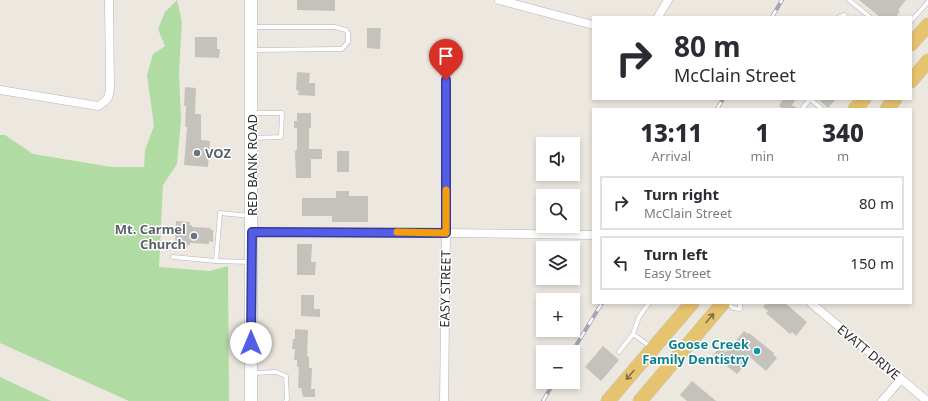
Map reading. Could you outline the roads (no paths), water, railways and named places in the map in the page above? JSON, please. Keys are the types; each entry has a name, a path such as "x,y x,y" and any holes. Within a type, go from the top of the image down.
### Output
{"highway":[{"path":"912,43 928,25"},
{"path":"912,80 928,61"},
{"path":"888,108 894,100"},
{"path":"608,401 691,304"},
{"path":"640,401 722,304"}],"main road":[{"name":"RED BANK ROAD","path":"251,0 251,401"}],"street":[{"path":"0,90 98,106 106,101 109,96 110,88 109,0"},
{"path":"499,0 592,25"},
{"path":"659,16 668,0"},
{"name":"EASY STREET","path":"444,401 446,80"},
{"path":"252,232 592,235"},
{"name":"EVATT DRIVE","path":"812,304 927,401"},
{"path":"882,401 901,379"}],"lane":[{"path":"849,0 869,16"},
{"path":"912,20 927,1"},
{"path":"251,27 341,28 346,30 348,33 348,42 342,49 251,50"},
{"path":"803,108 810,100 821,108"},
{"path":"252,113 282,113 281,137 252,138"},
{"path":"216,260 220,213 252,216"},
{"path":"174,257 252,262"},
{"path":"619,352 633,334 638,317 648,304"},
{"path":"728,304 733,308 740,309 740,304"},
{"path":"633,334 653,348"},
{"path":"251,373 276,372 286,376 286,401"}],"railway":[{"path":"773,16 782,0"},
{"path":"718,108 722,100"},
{"path":"576,345 601,304"},
{"path":"543,401 550,389"}],"place":[{"name":"VOZ","path":"197,153"},
{"name":"Mt. Carmel Church","path":"194,236"},
{"name":"Goose Creek Family Dentistry","path":"757,351"}]}
